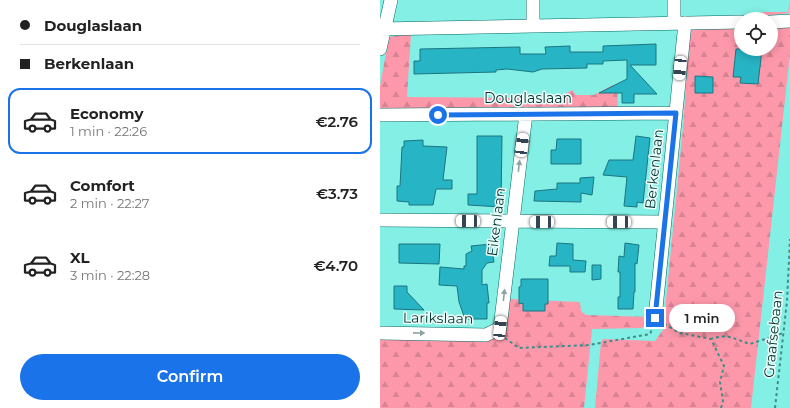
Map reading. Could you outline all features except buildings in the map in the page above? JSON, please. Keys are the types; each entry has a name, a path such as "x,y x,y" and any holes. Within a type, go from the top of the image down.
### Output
{"street":[{"path":"380,49 382,29 390,0"},
{"path":"533,0 533,26"},
{"name":"Berkenlaan","path":"655,318 676,113 679,23 674,0"},
{"path":"778,22 790,21"},
{"path":"382,29 734,22"},
{"name":"Douglaslaan","path":"380,115 676,113"},
{"name":"Eikenlaan","path":"494,331 500,328 526,114"},
{"path":"380,220 664,222"},
{"name":"Larikslaan","path":"380,333 486,335 494,331"}],"path":[{"name":"Graafsebaan","path":"775,408 787,301 790,239"},
{"path":"494,331 519,348 589,345 650,334 655,318 680,333 711,339 722,335 750,344 783,333"},
{"path":"711,339 724,366 720,382 723,401 721,408"}],"green space":[{"path":"790,0 789,13 778,14 778,12 788,12"},
{"path":"734,26 734,56 778,56 778,26 790,26 790,54 751,408 595,408 601,342 603,339 655,341 663,330 683,128 690,27"},
{"path":"411,34 407,97 558,98 572,90 576,95 594,95 613,85 617,87 618,111 380,109 380,86 389,37"},
{"path":"507,299 580,302 581,311 586,315 652,317 646,326 641,328 592,329 584,408 380,408 380,335 497,336"}],"route":[{"path":"438,115 676,113 655,318"}]}
